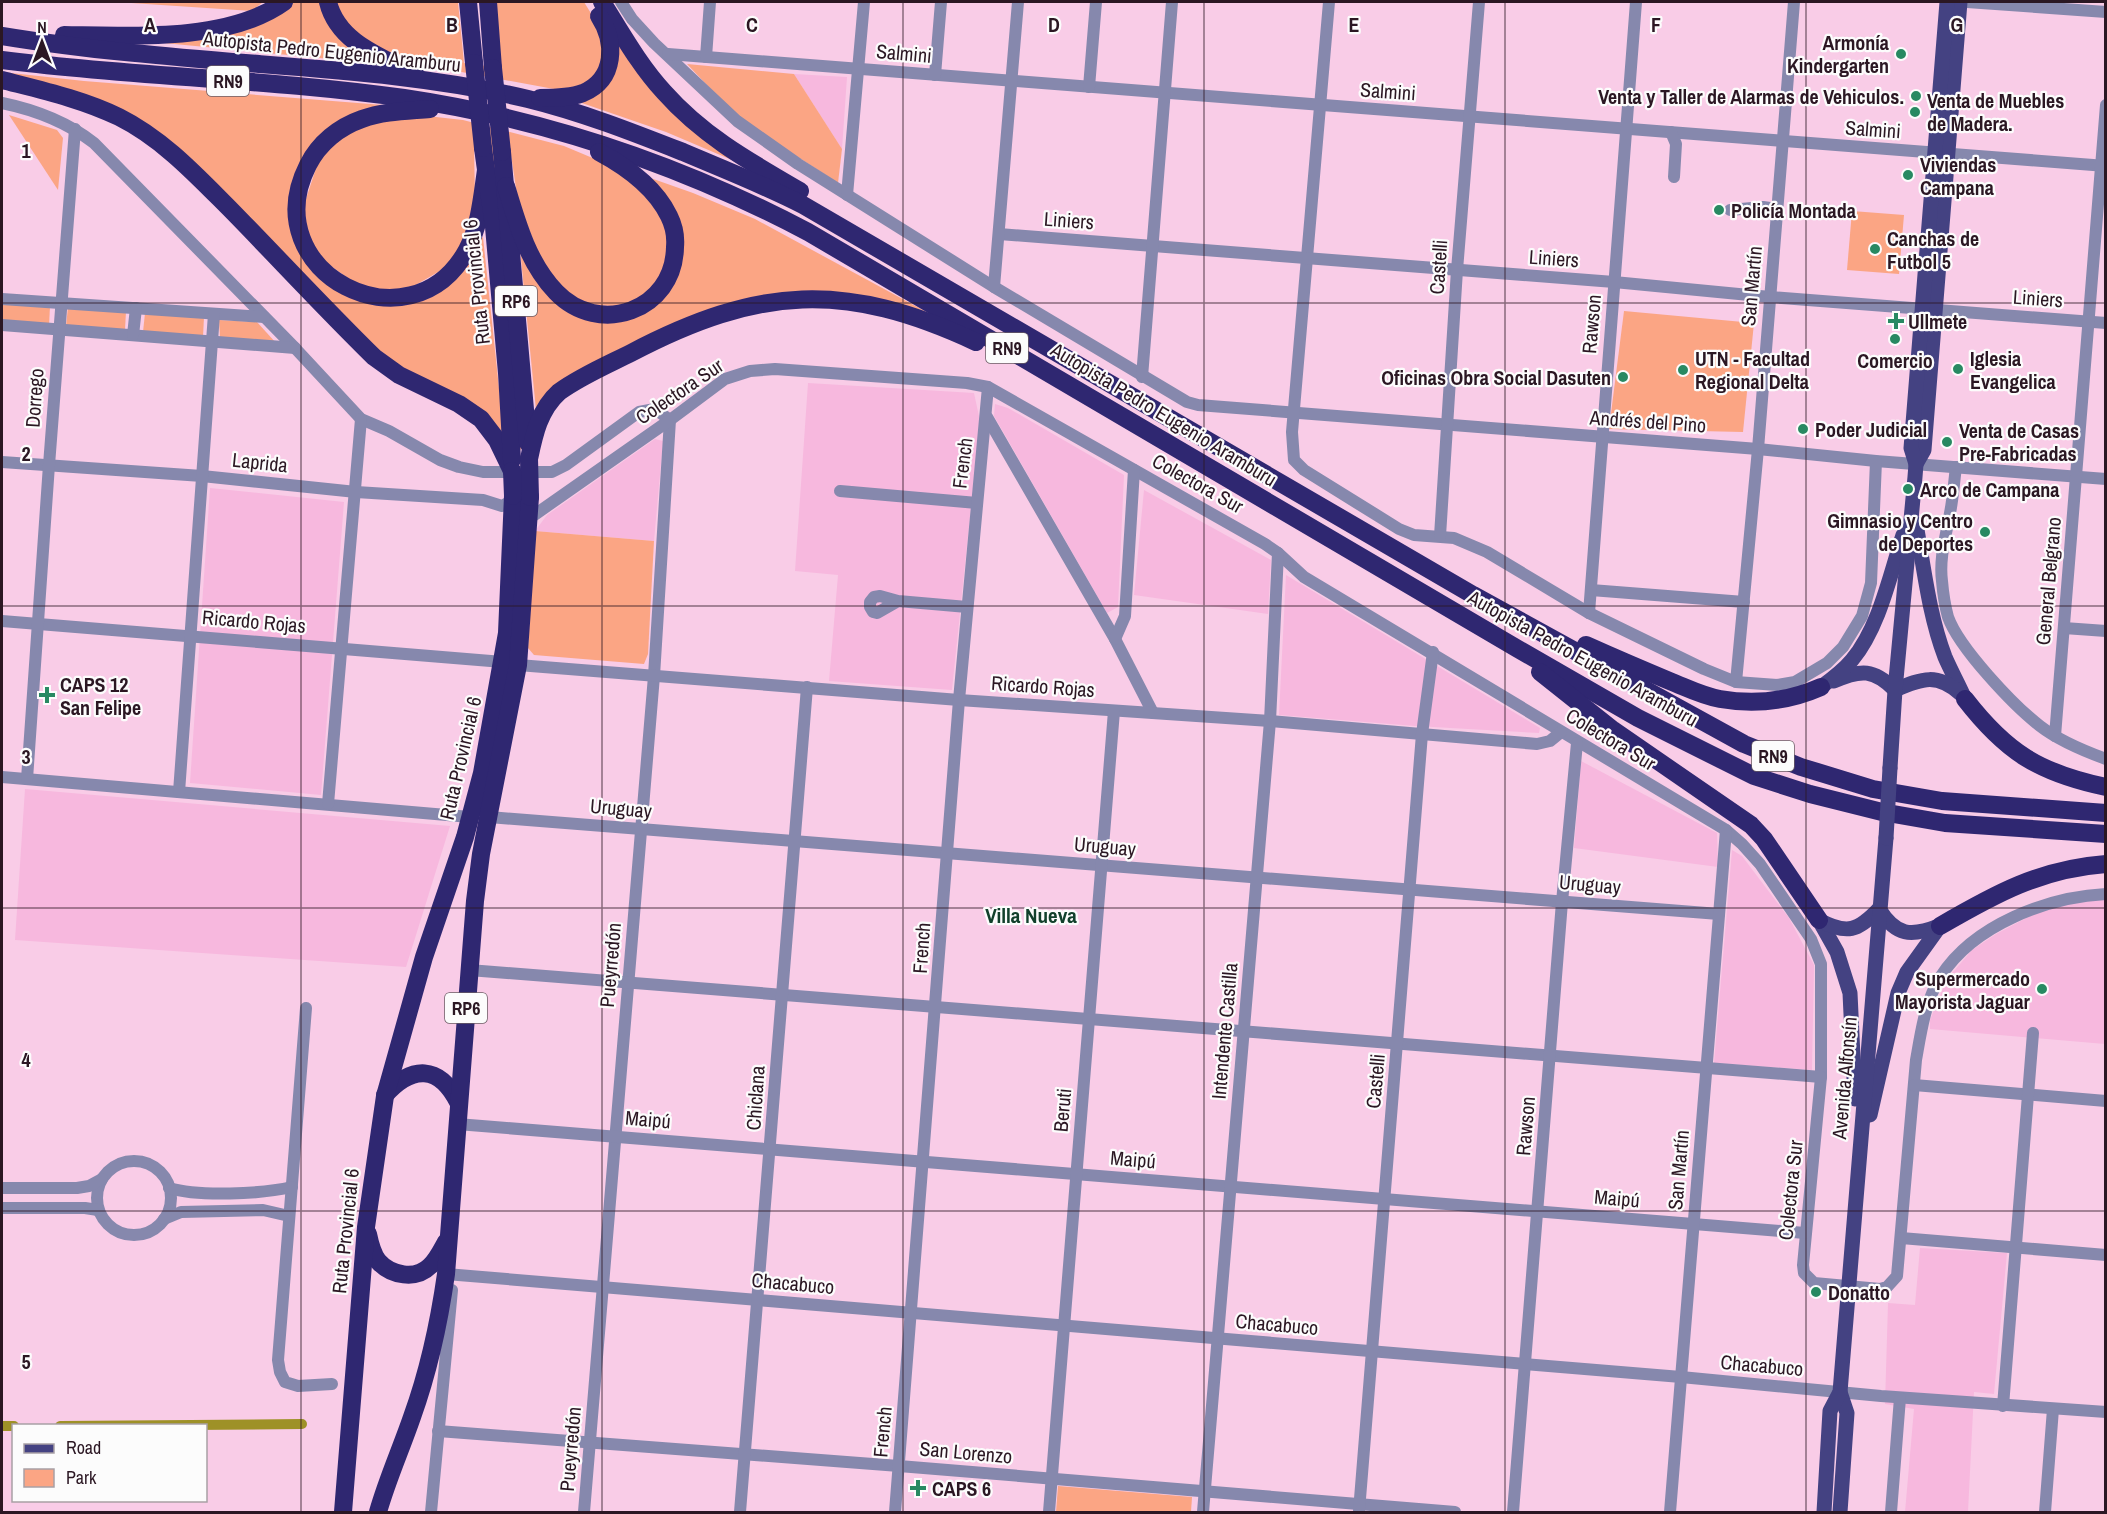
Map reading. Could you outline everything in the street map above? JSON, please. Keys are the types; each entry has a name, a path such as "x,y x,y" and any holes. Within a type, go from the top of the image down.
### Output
{"highway":[{"path":"2,34 170,34 218,28 247,21 284,2"},
{"path":"328,2 335,20 345,33 361,46 429,81"},
{"name":"Ruta Provincial 6","path":"378,1512 390,1472 413,1416 437,1335 450,1274 448,1239 474,902 489,817 530,518 519,497 512,471 521,451 507,373 495,238 468,2"},
{"name":"Ruta Provincial 6","path":"344,1512 366,1227 385,1096 424,957 470,817 511,663 510,603 521,451 506,186 488,2"},
{"path":"528,99 554,98 582,93 591,88 606,72 611,44 609,33 590,2"},
{"path":"602,2 651,76 677,106 732,152 800,191 840,225"},
{"name":"Autopista Pedro Eugenio Aramburu","path":"2,34 113,50 337,70 429,81 528,99 644,137 765,186 840,225 1473,595 1744,744 1801,767 1873,789 1942,801 2106,813"},
{"name":"Autopista Pedro Eugenio Aramburu","path":"2,60 83,70 368,94 454,107 558,131 681,174 778,216 1638,718 1754,776 1810,794 1882,812 1945,823 2106,834"},
{"path":"2,80 61,95 103,110 121,118 161,144 197,176 374,357 405,379 471,411 490,429 521,451 544,410 553,397 565,387 652,342 703,319 758,304 783,301 827,298 853,301 924,319 988,347 1092,398"},
{"path":"454,107 372,116 349,124 327,139 310,159 300,187 298,216 300,232 306,248 320,269 350,289 382,297 418,293 446,276 466,250 479,216 486,170"},
{"path":"506,186 529,254 547,281 566,301 587,312 610,315 634,310 659,292 671,273 675,253 674,228 665,208 644,184 617,162 558,131"},
{"path":"1473,595 1532,619 1618,659 1718,699 1777,700 1805,694 1821,687"},
{"path":"1518,649 1541,673 1613,729 1751,825 1764,839 1819,920"},
{"path":"1965,699 1994,734 2025,758 2056,772 2106,787"},
{"path":"1940,926 2021,883 2062,870 2106,864"},
{"path":"385,1096 396,1083 407,1076 427,1073 445,1082 458,1102"},
{"path":"366,1227 371,1250 378,1261 398,1274 410,1275 422,1272 432,1265 448,1239"}],"main road":[{"path":"1821,687 1853,659 1869,633 1912,507 1916,464 1911,448 1929,309 1941,153 1947,2"},
{"path":"1941,153 1960,2"},
{"path":"1912,507 1930,605 1945,656 1965,699"},
{"name":"Avenida Alfonsín","path":"1824,1512 1830,1411 1840,1392 1886,838 1895,690 1912,507"},
{"path":"1821,687 1846,676 1860,673 1873,674 1883,678 1895,690 1927,679 1940,680 1949,684 1965,699"},
{"path":"1819,920 1833,927 1855,928 1864,925 1879,909 1892,926 1901,931 1923,933 1940,926"},
{"path":"1819,920 1837,952 1850,993 1858,1167"},
{"path":"1858,1167 1898,993 1907,972 1940,926"},
{"name":"Avenida Alfonsín","path":"1840,1392 1847,1413 1840,1512"}],"street":[{"path":"621,2 647,35 737,121 847,195 1142,377 1172,2"},
{"path":"706,57 710,2"},
{"path":"847,195 864,2"},
{"path":"935,75 940,2"},
{"path":"994,286 1018,2"},
{"path":"1089,87 1096,2"},
{"path":"1329,2 1293,413 1294,460 1304,470 1399,530 1414,535 1454,537 1487,552 1589,613 1704,669 1736,682 1777,685 1795,682 1827,663 1854,631 1862,616 1871,583 1876,461"},
{"name":"Castelli","path":"1440,536 1457,270 1479,2"},
{"name":"Rawson","path":"1589,613 1636,2"},
{"name":"San Martín","path":"1736,682 1758,449 1794,2"},
{"path":"1967,2 2106,12"},
{"name":"Salmini","path":"668,54 2103,166"},
{"path":"2,103 40,113 75,129 94,143 295,348 360,419 388,431 449,464 496,473 552,472 566,465 633,415 646,409 660,411 670,420"},
{"name":"General Belgrano","path":"2055,736 2088,321 2103,166 2106,105"},
{"name":"Dorrego","path":"27,779 75,129"},
{"path":"1671,132 1676,144 1674,177"},
{"path":"1730,210 1763,207 1777,209"},
{"name":"Liniers","path":"999,234 2106,323"},
{"path":"2,299 264,317"},
{"path":"133,335 136,308"},
{"path":"179,792 214,314"},
{"path":"2,325 295,348"},
{"name":"Colectora Sur","path":"530,518 725,379 750,371 775,369 967,383 988,387 1278,553 1304,577 1432,652 1577,743 1726,830 1760,864 1811,939 1818,953 1823,977 1821,1077 1803,1265 1808,1279 1814,1283 1880,1289 1893,1283 1897,1276 1914,1085 1922,1026 1940,977 1972,942 2000,925 2065,898 2106,894"},
{"name":"Andrés del Pino","path":"1142,377 1187,402 1198,405 2106,479"},
{"name":"French","path":"895,1512 959,700 988,387"},
{"path":"987,417 1115,639 1153,713"},
{"path":"328,804 356,492 360,419"},
{"name":"Pueyrredón","path":"584,1512 654,676 670,420"},
{"name":"Laprida","path":"2,462 202,476 356,492 483,500 502,506 519,497"},
{"path":"1956,467 1951,511 1941,556 1941,579 1948,618 1965,647 1997,685 2039,725 2055,736 2106,759"},
{"path":"1115,639 1125,616 1134,470"},
{"path":"840,491 977,503"},
{"name":"Intendente Castilla","path":"1203,1512 1270,721 1278,553"},
{"path":"1591,590 1744,602"},
{"path":"898,601 967,607"},
{"name":"Ricardo Rojas","path":"2,621 654,676 1270,721 1537,744 1550,741 1561,732"},
{"path":"2064,628 2106,631"},
{"name":"Castelli","path":"1360,1509 1422,734 1432,652"},
{"name":"Chiclana","path":"740,1512 807,687"},
{"name":"Beruti","path":"1049,1512 1114,711"},
{"name":"Rawson","path":"1513,1512 1577,743"},
{"path":"2,777 470,817"},
{"name":"Uruguay","path":"489,817 1719,914"},
{"name":"San Martín","path":"1670,1512 1726,830"},
{"path":"469,970 1821,1077"},
{"path":"306,1008 278,1360 285,1382 298,1386 332,1384"},
{"path":"2002,1406 2033,1033"},
{"path":"1914,1085 2106,1101"},
{"name":"Maipú","path":"457,1124 1805,1233"},
{"path":"135,1161 146,1163 156,1169 169,1188 171,1199 164,1219 151,1231 139,1235 114,1230 98,1210 96,1197 98,1186 112,1168 123,1163 135,1161"},
{"path":"2,1188 78,1188 89,1186 102,1179"},
{"path":"169,1188 185,1192 271,1192 292,1188"},
{"path":"2,1208 98,1210"},
{"path":"164,1219 181,1212 263,1210 289,1216"},
{"path":"1901,1238 2106,1255"},
{"path":"431,1512 450,1274"},
{"name":"Chacabuco","path":"450,1274 1681,1377 1900,1398 2106,1412"},
{"path":"1891,1512 1900,1398"},
{"path":"2045,1512 2053,1409"},
{"name":"San Lorenzo","path":"438,1431 899,1466 1204,1492 1360,1509 1455,1512"}],"shaded area":[{"path":"794,74 847,77 842,149"},
{"path":"808,383 974,393 980,421 952,690 829,681 838,575 795,571"},
{"path":"995,404 1008,408 1124,475 1118,607 1107,613 994,416"},
{"path":"655,439 663,441 654,541 535,531 547,515"},
{"path":"210,488 344,502 321,795 190,783"},
{"path":"1144,490 1271,560 1268,614 1134,595"},
{"path":"1286,575 1540,728 1539,733 1279,715"},
{"path":"1581,761 1717,833 1718,867 1574,848"},
{"path":"25,789 450,826 406,967 15,940"},
{"path":"1732,850 1742,856 1789,918 1814,965 1812,1070 1714,1063"},
{"name":"Supermercado Mayorista Jaguar","path":"2084,900 2105,900 2105,1044 1930,1029 1930,1020 1947,979 1972,950 1996,934 2038,912"},
{"path":"1920,1248 2007,1253 1994,1394 1974,1392 1968,1512 1905,1512 1914,1409 1885,1404 1888,1303 1915,1305"}],"green space":[{"path":"116,2 263,2 252,11"},
{"path":"291,2 322,2 383,64 153,42"},
{"path":"334,2 458,2 464,63 501,68 496,2 584,2 600,28 603,60 593,78 576,88 554,89 440,68 383,50 349,28"},
{"path":"616,42 732,160 666,132 576,101 585,97"},
{"path":"687,64 794,74 842,149 838,183 739,119"},
{"path":"2,72 84,81 383,105 297,170 291,195 311,270 329,286 344,294 405,301 483,237 503,440 393,366 172,147"},
{"path":"9,115 57,130 63,138 58,190"},
{"path":"427,116 463,120 564,146 595,159 616,171 643,192 666,225 670,252 657,285 627,307 579,304 545,271 518,201 511,155 523,449 518,450 474,147 475,197 462,247 445,268 407,290 365,290 315,255 302,211 322,150 365,122"},
{"path":"642,175 755,219 945,322 906,310 743,303 536,410 520,249 533,273 617,321 681,262"},
{"name":"Canchas de Futbol 5","path":"1852,211 1904,215 1899,274 1847,270"},
{"path":"2,304 50,306 49,326 2,321"},
{"path":"68,307 126,311 125,330 66,326"},
{"name":"UTN - Facultad Regional Delta","path":"1624,311 1754,323 1743,432 1609,429"},
{"path":"145,313 204,317 203,337 143,332"},
{"path":"219,320 257,322 276,343 220,338"},
{"path":"535,531 654,541 648,654 644,664 534,655 528,648"},
{"path":"1058,1486 1192,1497 1191,1512 1056,1512"}],"waterway":[{"path":"207,1425 302,1424"},
{"path":"2,1426 12,1426"}],"place":[{"name":"Armonía Kindergarten","path":"1901,54"},
{"name":"Venta y Taller de Alarmas de Vehiculos.","path":"1916,96"},
{"name":"Venta de Muebles de Madera.","path":"1915,112"},
{"name":"Viviendas Campana","path":"1908,175"},
{"name":"Policía Montada","path":"1719,210"},
{"name":"Canchas de Futbol 5","path":"1875,249"},
{"name":"Ullmete","path":"1896,321"},
{"name":"Comercio","path":"1895,339"},
{"name":"Iglesia Evangelica","path":"1958,369"},
{"name":"UTN - Facultad Regional Delta","path":"1683,370"},
{"name":"Oficinas Obra Social Dasuten","path":"1623,377"},
{"name":"Poder Judicial","path":"1803,429"},
{"name":"Venta de Casas Pre-Fabricadas","path":"1947,442"},
{"name":"Arco de Campana","path":"1908,489"},
{"name":"Gimnasio y Centro de Deportes","path":"1985,532"},
{"name":"CAPS 12 San Felipe","path":"47,695"},
{"name":"Supermercado Mayorista Jaguar","path":"2042,989"},
{"name":"Donatto","path":"1816,1292"},
{"name":"CAPS 6","path":"918,1488"}],"district":[{"name":"Villa Nueva","path":"1031,915"}]}
